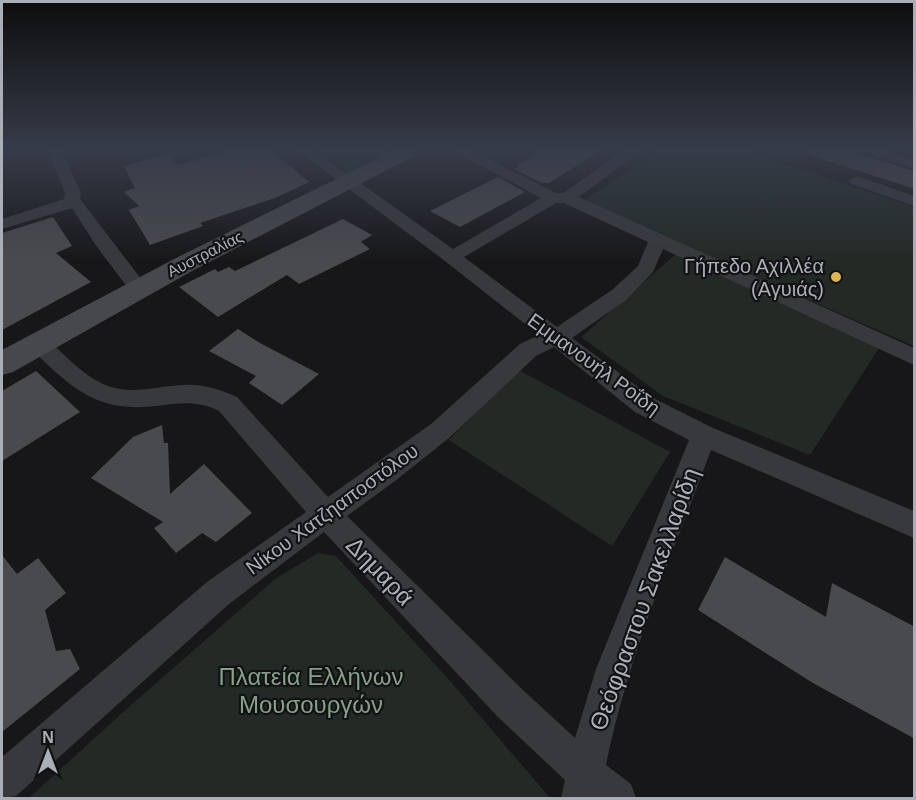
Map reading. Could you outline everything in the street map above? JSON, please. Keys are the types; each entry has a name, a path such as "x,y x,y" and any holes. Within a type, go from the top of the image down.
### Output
{"main road":[{"name":"Αυστραλίας","path":"2,364 138,288 339,187"}],"street":[{"path":"71,187 72,202"},
{"name":"Εμμανουήλ Ροΐδη","path":"354,187 452,257 644,405 704,435 912,516"},
{"path":"538,187 915,357"},
{"path":"452,257 577,187"},
{"path":"875,187 915,201"},
{"path":"2,224 72,202 77,203 103,243 138,288"},
{"name":"Νίκου Χατζηαποστόλου","path":"2,782 218,592 325,513 386,473 440,431 528,350 584,322 632,284 650,261 658,240"},
{"name":"Δημαρά","path":"38,343 84,383 108,396 132,398 194,394 220,399 237,413 325,513 511,704 583,786 617,798"},
{"name":"Θεόφραστου Σακελλαρίδη","path":"583,786 599,710 613,669 704,435"}],"green space":[{"name":"Γήπεδο Αχιλλέα (Αγυιάς)","path":"604,187 855,187 914,207 914,346 583,201"},
{"path":"676,254 879,348 810,455 663,396 581,337"},
{"path":"517,369 670,452 612,546 449,440"},
{"name":"Πλατεία Ελλήνων Μουσουργών","path":"318,553 336,556 451,682 550,798 29,798 275,579"}],"building":[{"path":"298,187 275,198 200,223 203,226 150,245 129,210 139,206 124,192 135,188"},
{"path":"477,187 517,187 525,192 460,227 430,211"},
{"path":"53,217 72,246 56,253 91,282 2,330 2,233"},
{"path":"343,219 372,235 361,242 370,249 299,284 287,275 218,317 179,287 215,269 218,272 229,267 235,271"},
{"path":"238,329 319,374 282,405 249,383 256,376 209,351"},
{"path":"36,371 80,412 2,461 2,391"},
{"path":"162,425 164,443 168,443 170,494 204,464 252,513 216,542 202,533 176,553 154,528 163,522 91,478 133,437"},
{"path":"2,555 17,574 38,558 66,593 45,610 56,651 70,649 80,669 2,732"},
{"path":"725,557 826,617 832,583 915,627 915,739 813,683 698,610"}],"place":[{"name":"Γήπεδο Αχιλλέα (Αγυιάς)","path":"836,277"}]}
